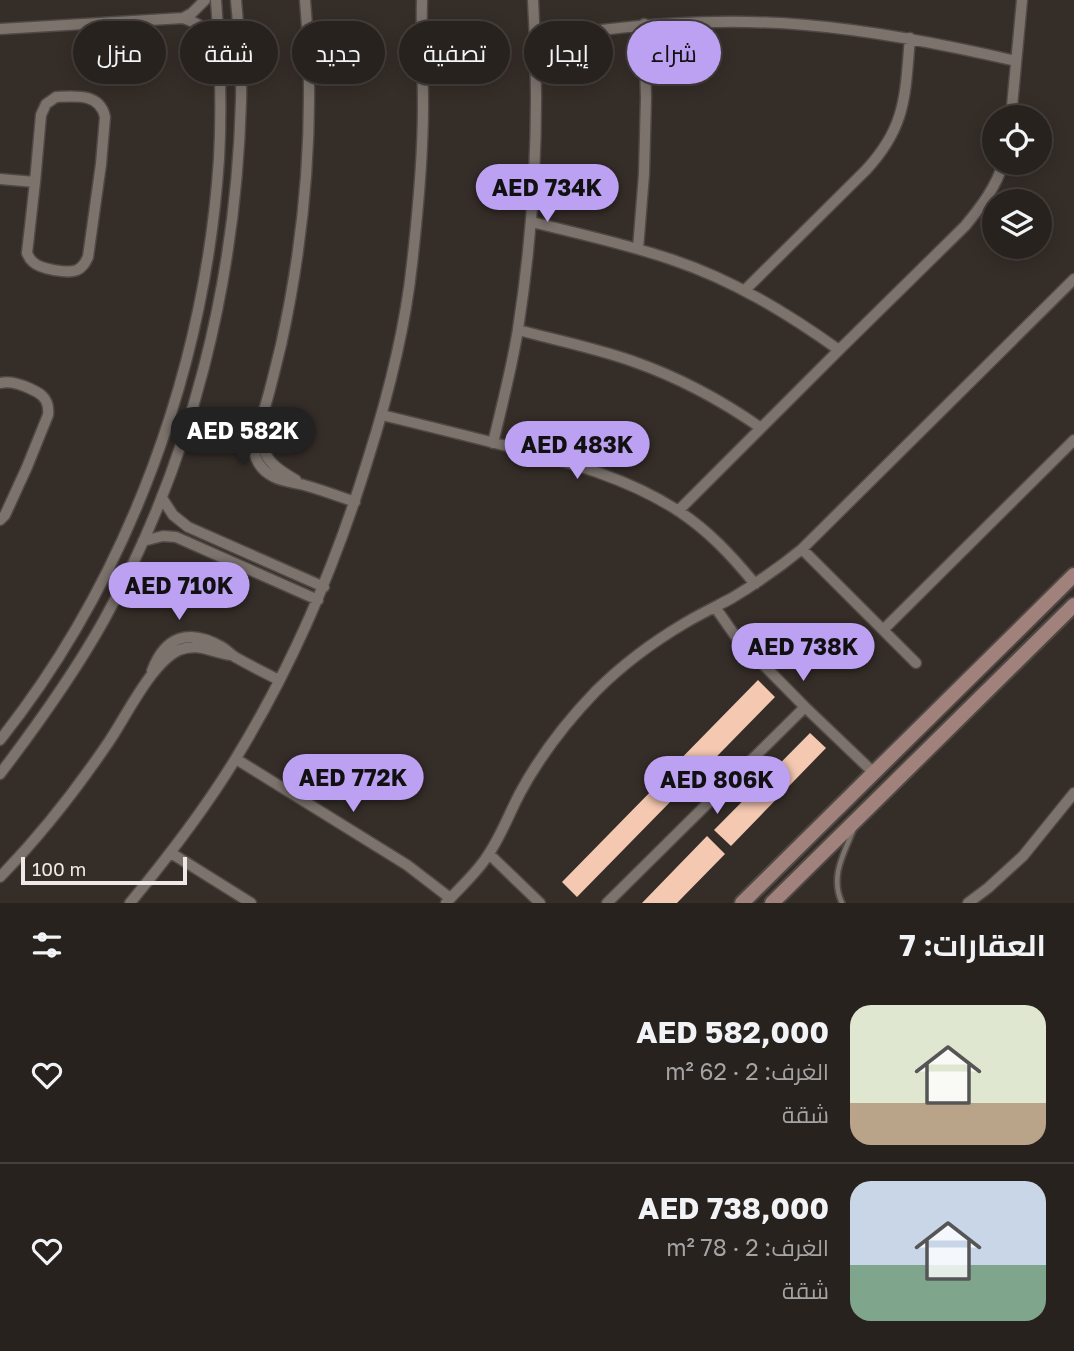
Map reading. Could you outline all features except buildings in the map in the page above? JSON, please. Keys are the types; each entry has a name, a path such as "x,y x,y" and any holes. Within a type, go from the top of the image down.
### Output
{"street":[{"path":"183,18 205,0"},
{"path":"216,0 218,21"},
{"path":"0,774 72,674 104,621 162,498 198,389 223,284 237,185 241,99 236,0"},
{"path":"305,0 309,92 302,220 283,334 264,408 253,435 253,443 256,458 270,475 355,502"},
{"path":"415,0 420,21"},
{"path":"421,21 422,0"},
{"path":"533,0 534,21"},
{"path":"1013,105 1022,0"},
{"path":"0,29 183,18 191,21"},
{"path":"721,23 791,24 858,30 910,38 1016,61"},
{"path":"745,290 866,170 889,141 903,107 910,38"},
{"path":"0,740 44,680 97,590 141,497 171,412 194,325 209,242 219,158 220,84"},
{"path":"130,903 171,853 236,759 318,600 355,502 382,415 399,346 410,280 420,186 422,84"},
{"path":"493,443 518,330 532,222 537,131 536,84"},
{"path":"638,248 644,174 645,84"},
{"path":"56,97 85,97 99,103 104,117 96,211 88,257 81,268 75,271 41,267 30,259 27,253 35,182 41,115 46,104 56,97"},
{"path":"678,510 965,226 982,206 999,175"},
{"path":"0,179 35,182"},
{"path":"532,222 638,248 686,265 745,290 793,318 839,350"},
{"path":"236,759 407,865 448,901 489,854 533,771 579,709 625,664 655,641 755,583 802,549 1074,279"},
{"path":"518,330 607,353 661,372 712,397 761,428"},
{"path":"0,383 14,383 38,392 47,402 48,415 27,467 0,520"},
{"path":"382,415 583,466 616,478 678,510 718,542 755,583"},
{"path":"883,630 1074,440"},
{"path":"162,498 173,515 183,524 324,587"},
{"path":"143,541 163,536 176,537 318,600"},
{"path":"232,562 238,549"},
{"path":"802,549 916,663"},
{"path":"742,903 1074,575"},
{"path":"1057,622 1053,615 1054,609 1074,587"},
{"path":"772,903 1074,605"},
{"path":"715,607 736,637 874,772"},
{"path":"0,877 64,804 109,742 149,678 166,659 185,648 200,647 231,655 279,680"},
{"path":"607,903 805,707"},
{"path":"968,903 1023,856 1074,793"},
{"path":"171,853 251,903"},
{"path":"489,854 540,903"}],"lane":[{"path":"842,903 837,872 857,819"}]}
